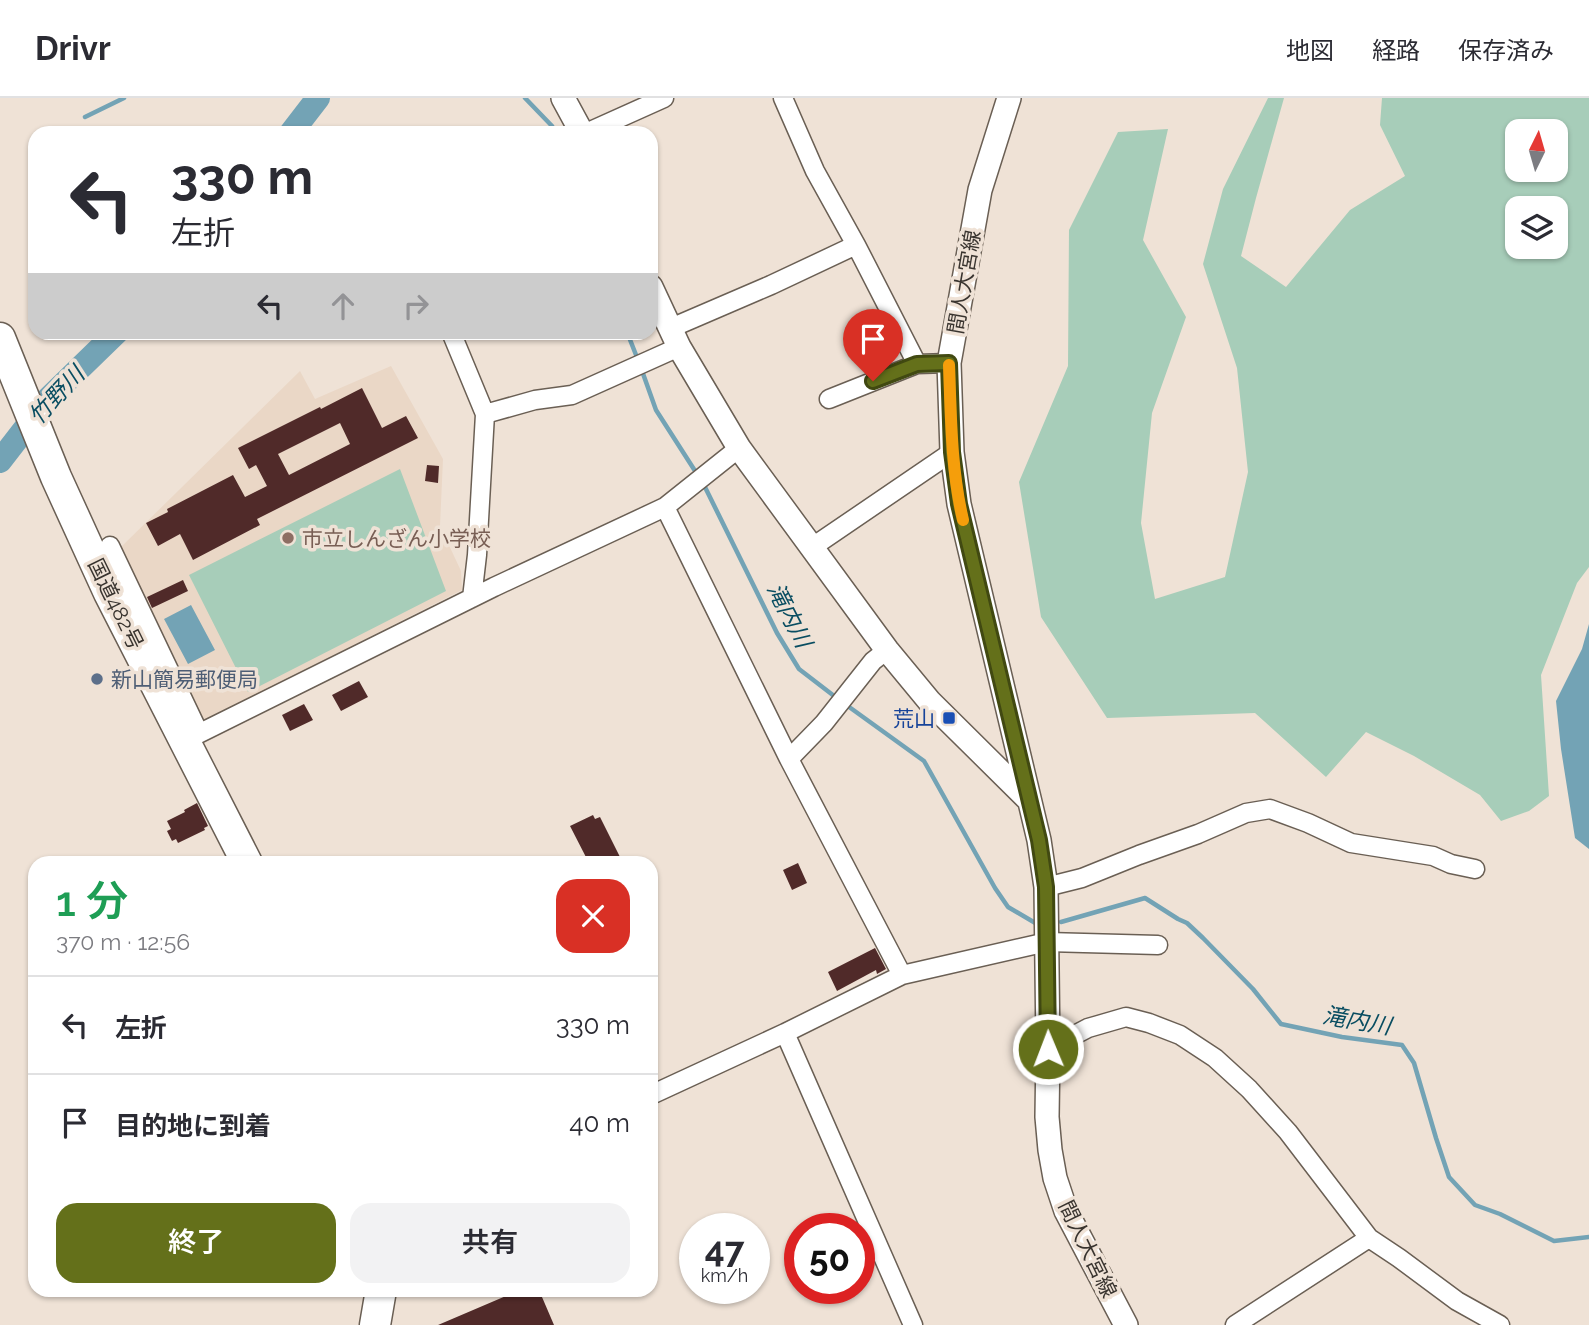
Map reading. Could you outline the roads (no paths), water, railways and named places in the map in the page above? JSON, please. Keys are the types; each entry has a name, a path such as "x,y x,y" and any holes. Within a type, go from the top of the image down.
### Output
{"highway":[{"name":"国道482号","path":"0,338 56,477 109,593 192,737 244,856"},
{"path":"375,1325 380,1297"}],"main road":[{"path":"564,98 580,126"},
{"name":"間人大宮線","path":"1009,98 980,190 949,363 952,452 959,504 1039,840 1046,887 1049,1150 1066,1211 1126,1325"},
{"path":"658,302 675,338 739,449 811,548 887,650 930,702 1029,800"}],"street":[{"path":"600,126 664,98"},
{"path":"783,98 815,171 917,364"},
{"path":"485,414 535,400 572,395 771,285 856,245"},
{"path":"454,340 485,414 472,598"},
{"path":"829,399 917,364 949,363"},
{"path":"110,546 192,737 472,598 665,507 739,449"},
{"path":"811,548 952,452"},
{"path":"665,507 789,759 902,975"},
{"path":"789,759 824,723 873,661 887,650"},
{"path":"1046,887 1082,878 1245,813 1270,809 1351,843 1433,856 1451,864 1475,869"},
{"path":"658,1092 902,975 1047,942 1158,945"},
{"path":"1048,1049 1088,1028 1126,1017 1180,1035 1215,1058 1249,1089 1288,1132 1369,1238 1457,1301 1500,1325"},
{"path":"785,1033 913,1325"},
{"path":"1235,1325 1369,1238"}],"water":[{"path":"191,605 215,650 188,664 164,619"},
{"path":"1589,624 1589,849 1575,838 1556,701 1582,649"}],"waterway":[{"path":"85,117 124,98"},
{"name":"竹野川","path":"296,126 318,98"},
{"name":"滝内川","path":"525,98 552,126"},
{"name":"竹野川","path":"0,461 48,399 109,340"},
{"name":"滝内川","path":"630,340 638,360"},
{"name":"滝内川","path":"641,368 656,410 697,474"},
{"name":"滝内川","path":"702,481 777,633 799,669 838,699"},
{"name":"滝内川","path":"845,704 924,761 1008,907 1037,924"},
{"name":"滝内川","path":"1061,922 1145,898 1187,923 1253,989 1281,1024 1342,1037 1402,1045 1414,1063 1449,1177 1475,1205 1500,1214 1554,1241 1589,1237"}],"place":[{"name":"市立しんざん小学校","path":"288,538"},
{"name":"新山簡易郵便局","path":"97,679"},
{"name":"荒山","path":"949,718"}]}
